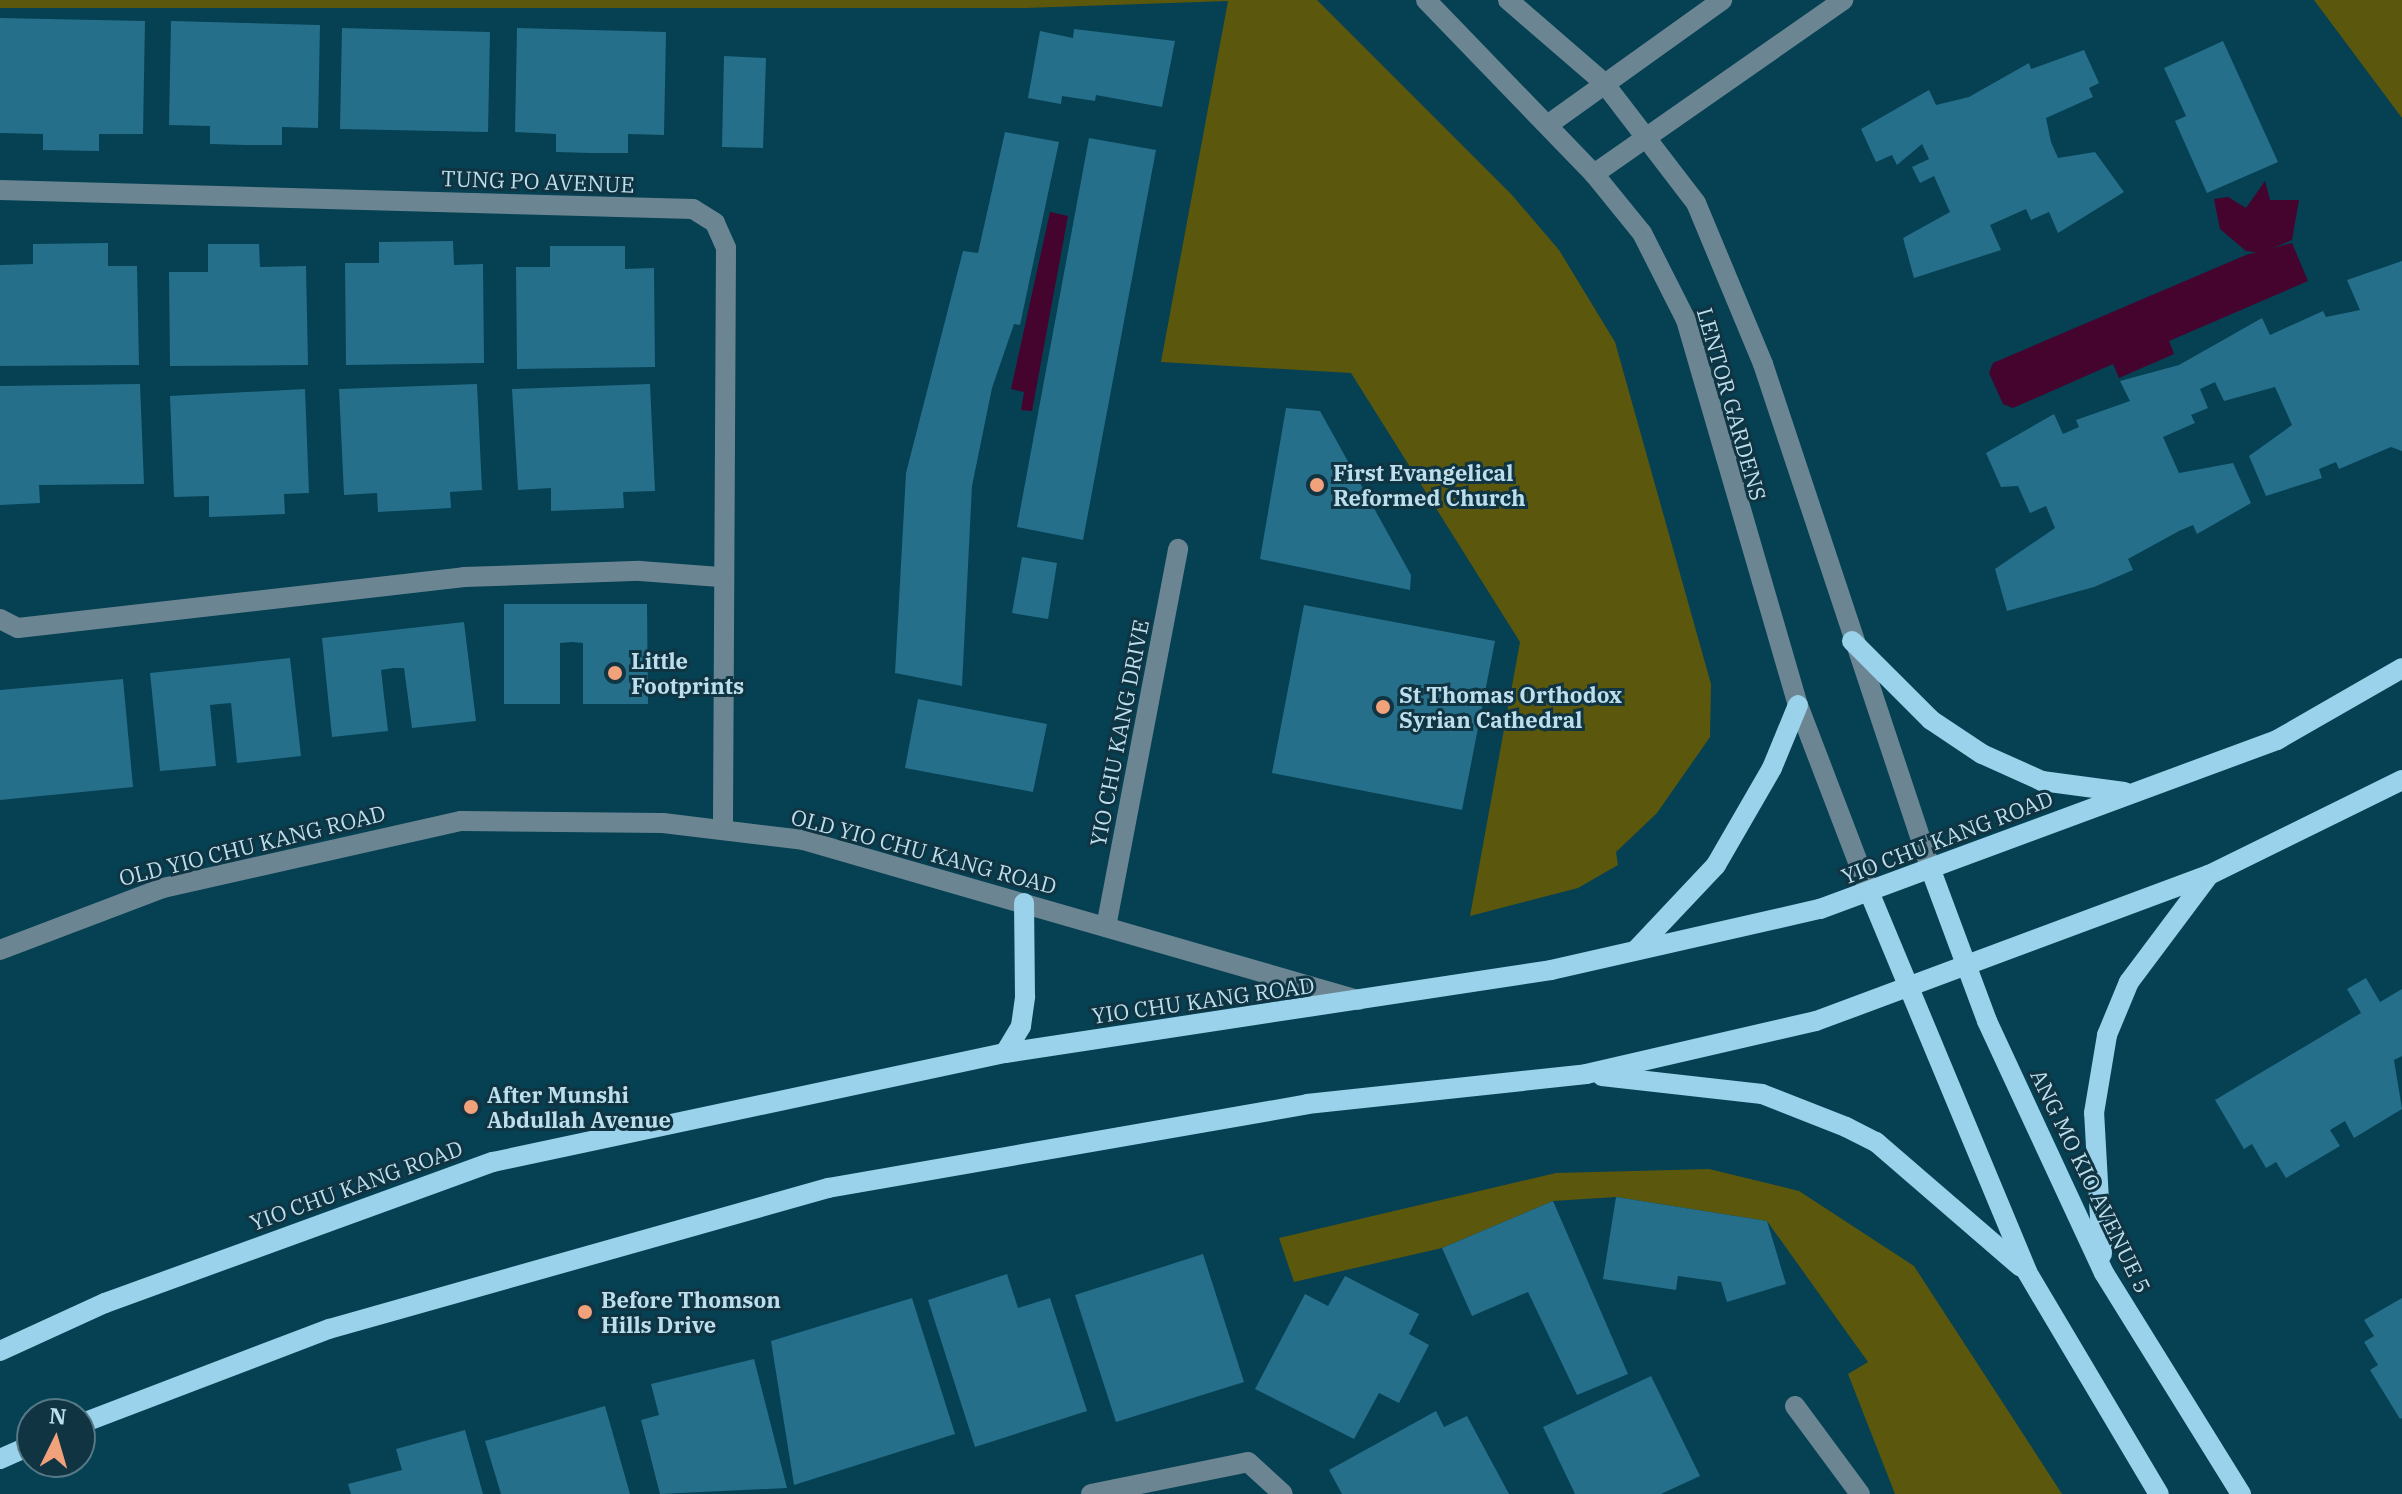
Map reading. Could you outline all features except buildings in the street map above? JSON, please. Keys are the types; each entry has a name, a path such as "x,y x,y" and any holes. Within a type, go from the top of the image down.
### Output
{"main road":[{"path":"1852,641 1931,720 1982,754 2042,781 2128,793"},
{"name":"YIO CHU KANG ROAD","path":"0,1351 105,1303 493,1162 1005,1053 1362,1001 1633,952 1870,894 1932,873 2128,793 2277,740 2402,668"},
{"path":"1633,952 1716,865 1772,768 1798,705"},
{"path":"96,1418 329,1329 828,1188 1307,1104 1586,1074 1816,1021 2209,875 2402,780"},
{"name":"ANG MO KIO AVENUE 5","path":"1932,873 1964,967 2104,1273 2241,1494"},
{"path":"2104,1273 2093,1175 2107,1035 2129,982 2209,875"},
{"path":"1870,894 1906,988 2027,1272 2159,1494"},
{"path":"1005,1053 1021,1026 1025,996 1024,903"},
{"path":"1586,1074 1762,1094 1846,1127 1876,1142 2027,1272"}],"street":[{"name":"LENTOR GARDENS","path":"1426,0 1549,124 1642,233 1686,320 1798,705 1870,894"},
{"name":"LENTOR GARDENS","path":"1508,0 1604,83 1649,134 1696,203 1732,279 1932,873"},
{"path":"1549,124 1722,0"},
{"path":"1594,174 1843,0"},
{"name":"TUNG PO AVENUE","path":"0,190 693,209 715,223 726,248 720,577 723,828"},
{"name":"YIO CHU KANG DRIVE","path":"1106,927 1178,549"},
{"path":"0,619 18,628 464,577 640,571 720,577"},
{"name":"OLD YIO CHU KANG ROAD","path":"0,950 163,888 461,821 723,828 803,840 1362,1001"},
{"path":"1795,1406 1860,1494"},
{"path":"1091,1494 1248,1462 1283,1494"}],"shaded area":[{"path":"0,0 1317,0 1512,195 1559,250 1615,342 1711,684 1710,737 1657,813 1616,852 1618,865 1578,888 1470,916 1520,642 1351,373 1161,362 1228,1 1026,8 0,8"},
{"path":"2314,0 2402,0 2402,118"},
{"path":"2265,181 2270,200 2299,200 2292,240 2261,253 2246,251 2220,229 2214,199 2228,197 2246,208"},
{"path":"1050,212 1068,216 1032,411 1021,410 1024,392 1011,389"},
{"path":"2292,243 2308,281 2169,341 2174,354 2119,378 2113,364 2013,408 2003,404 1989,373 1993,363 2246,255"},
{"path":"1709,1169 1799,1191 1914,1266 2062,1494 1895,1494 1848,1374 1868,1362 1767,1221 1616,1197 1553,1201 1442,1248 1294,1282 1279,1238 1556,1173"}],"place":[{"name":"First Evangelical Reformed Church","path":"1317,485"},
{"name":"Little Footprints","path":"615,673"},
{"name":"St Thomas Orthodox Syrian Cathedral","path":"1383,707"},
{"name":"After Munshi Abdullah Avenue","path":"471,1107"},
{"name":"Before Thomson Hills Drive","path":"585,1312"}]}
